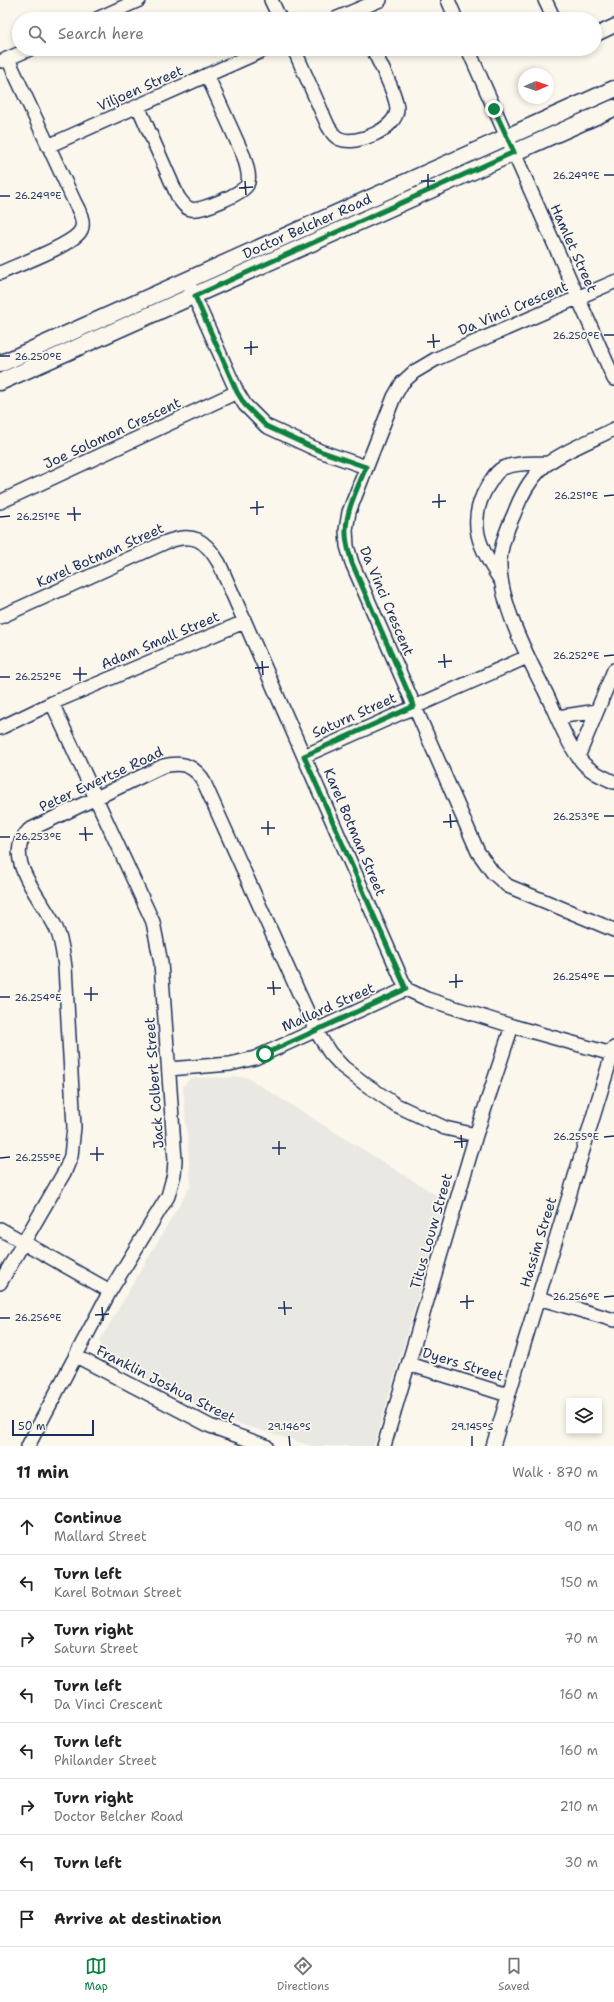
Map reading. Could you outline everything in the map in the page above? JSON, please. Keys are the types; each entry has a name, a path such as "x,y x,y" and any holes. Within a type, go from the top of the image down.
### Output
{"main road":[{"name":"Doctor Belcher Road","path":"0,382 195,296 511,145 614,89"},
{"name":"Doctor Belcher Road","path":"0,364 187,280 511,145 614,108"}],"street":[{"path":"112,12 139,0"},
{"path":"271,0 277,12"},
{"path":"361,12 380,0"},
{"path":"448,0 453,12"},
{"path":"545,0 551,12"},
{"path":"602,32 614,26"},
{"path":"0,273 69,242 82,229 80,213 4,60 13,56"},
{"name":"Viljoen Street","path":"48,146 250,56"},
{"path":"297,56 328,126 335,137 342,140 352,141 379,132 395,118 397,109 394,98 376,56"},
{"name":"Hamlet Street","path":"471,56 614,379"},
{"path":"138,106 178,197 185,206 192,210 201,209 216,203 243,190 248,181 248,170 244,157 207,75"},
{"path":"187,280 237,392 245,405 266,426 320,451 366,467"},
{"name":"Da Vinci Crescent","path":"614,282 436,359 409,376 394,397 349,512 346,530 347,546 352,563 478,852 493,873 508,886 614,930"},
{"name":"Joe Solomon Crescent","path":"0,502 237,392"},
{"path":"614,429 549,463 530,481 512,519 503,543 501,581 506,602 527,657 578,757 593,771 614,782"},
{"path":"501,581 489,563 478,537 477,513 481,497 501,469 512,466 549,463"},
{"name":"Karel Botman Street","path":"0,617 179,537 192,538 211,548 220,563 244,622 406,989"},
{"name":"Adam Small Street","path":"0,728 52,703 244,622"},
{"name":"Saturn Street","path":"304,756 527,657"},
{"path":"578,757 614,670"},
{"name":"Jack Colbert Street","path":"28,1446 110,1291 168,1196 172,1186 175,1160 161,963 153,922 52,703"},
{"path":"558,717 597,711"},
{"name":"Peter Ewertse Road","path":"0,1283 65,1171 74,1144 74,1112 65,967 60,936 56,927 17,870 12,859 15,843 20,836 163,766 174,763 183,764 196,771 210,794 316,1031 330,1053 343,1067 364,1084 396,1106 445,1128 476,1135"},
{"path":"406,989 427,999 512,1026 613,1051"},
{"name":"Mallard Street","path":"169,1069 245,1061 316,1031 406,989"},
{"name":"Titus Louw Street","path":"384,1446 476,1135 512,1026"},
{"name":"Hassim Street","path":"493,1446 613,1051"},
{"path":"0,1229 110,1291"},
{"path":"538,1298 614,1320"},
{"name":"Franklin Joshua Street","path":"76,1356 210,1426 266,1446"},
{"name":"Dyers Street","path":"409,1364 508,1395"}],"shaded area":[{"path":"246,1077 446,1201 374,1446 312,1446 220,1418 103,1355 100,1340 191,1185 183,1086 191,1078"}],"route":[{"path":"265,1054 406,989 304,756 414,706 352,563 347,546 346,530 349,512 366,467 320,451 273,430 258,419 245,405 237,392 195,296 514,152 494,109"}]}
